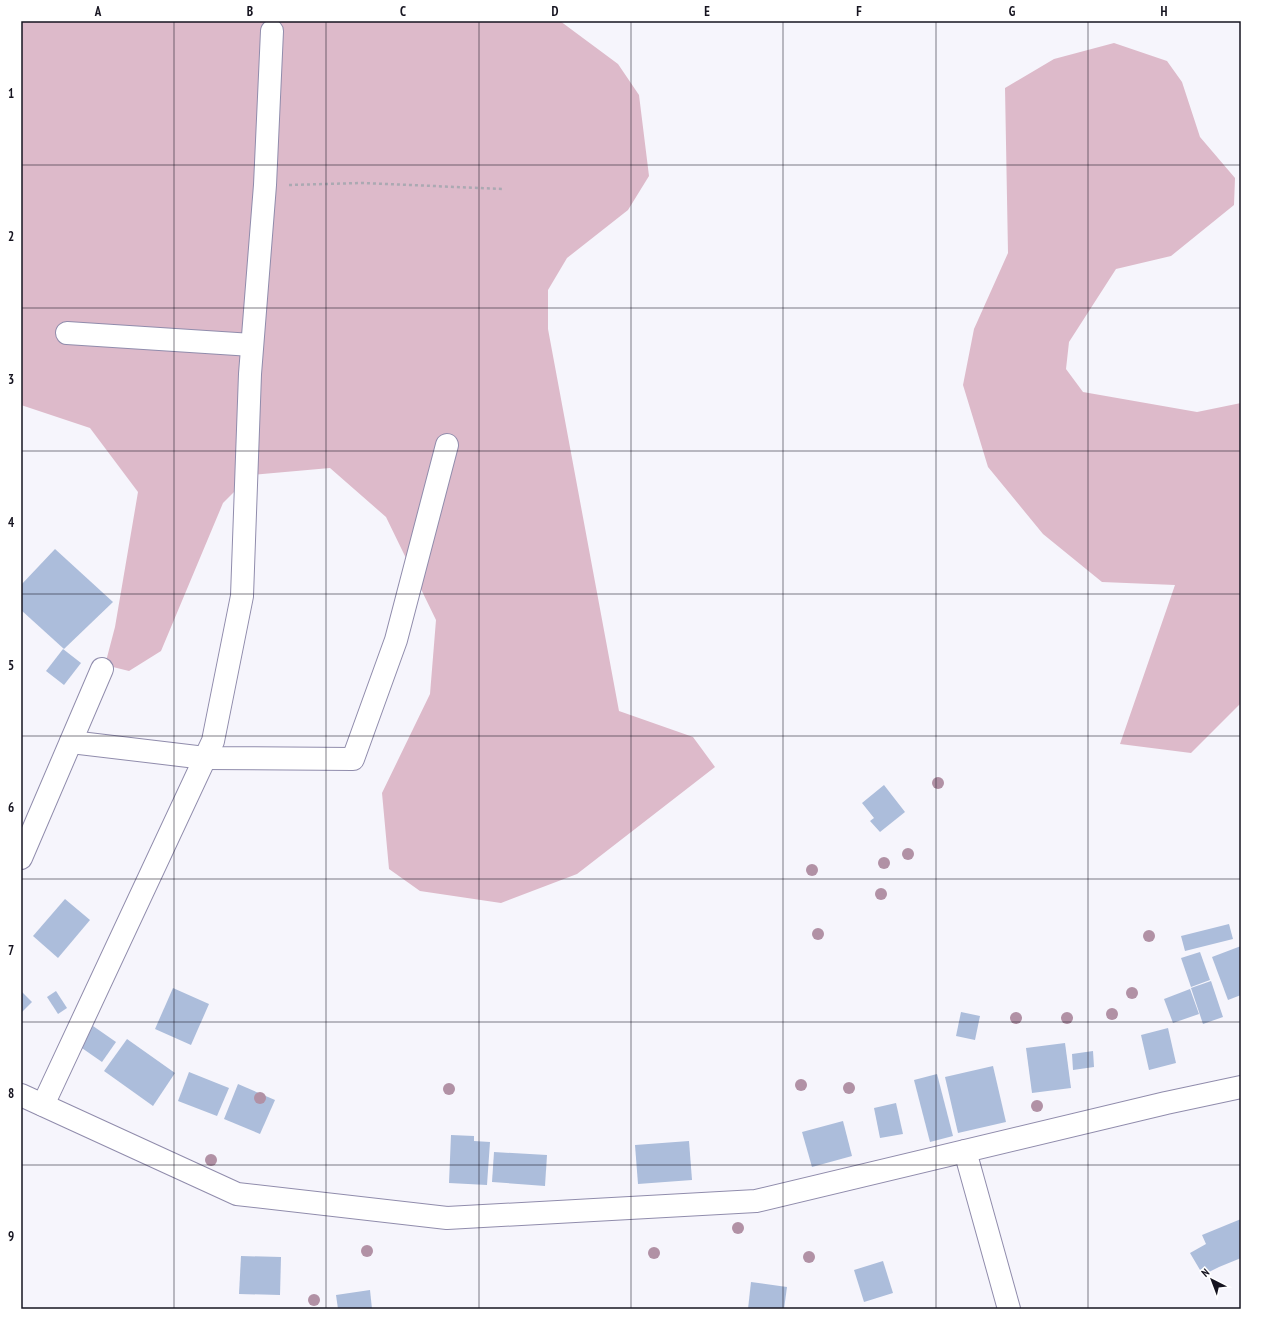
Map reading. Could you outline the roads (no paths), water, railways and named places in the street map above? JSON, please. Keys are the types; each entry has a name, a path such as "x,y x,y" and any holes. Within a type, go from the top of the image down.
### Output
{"street":[{"path":"43,1105 213,741 242,596 252,345 265,185 272,31"},
{"path":"66,333 252,345"},
{"path":"71,742 205,758 353,759 396,640 446,445"},
{"path":"21,858 102,669"},
{"path":"21,1095 237,1194 447,1218 756,1201 1166,1103 1241,1087"},
{"path":"965,1151 1008,1309"}]}
